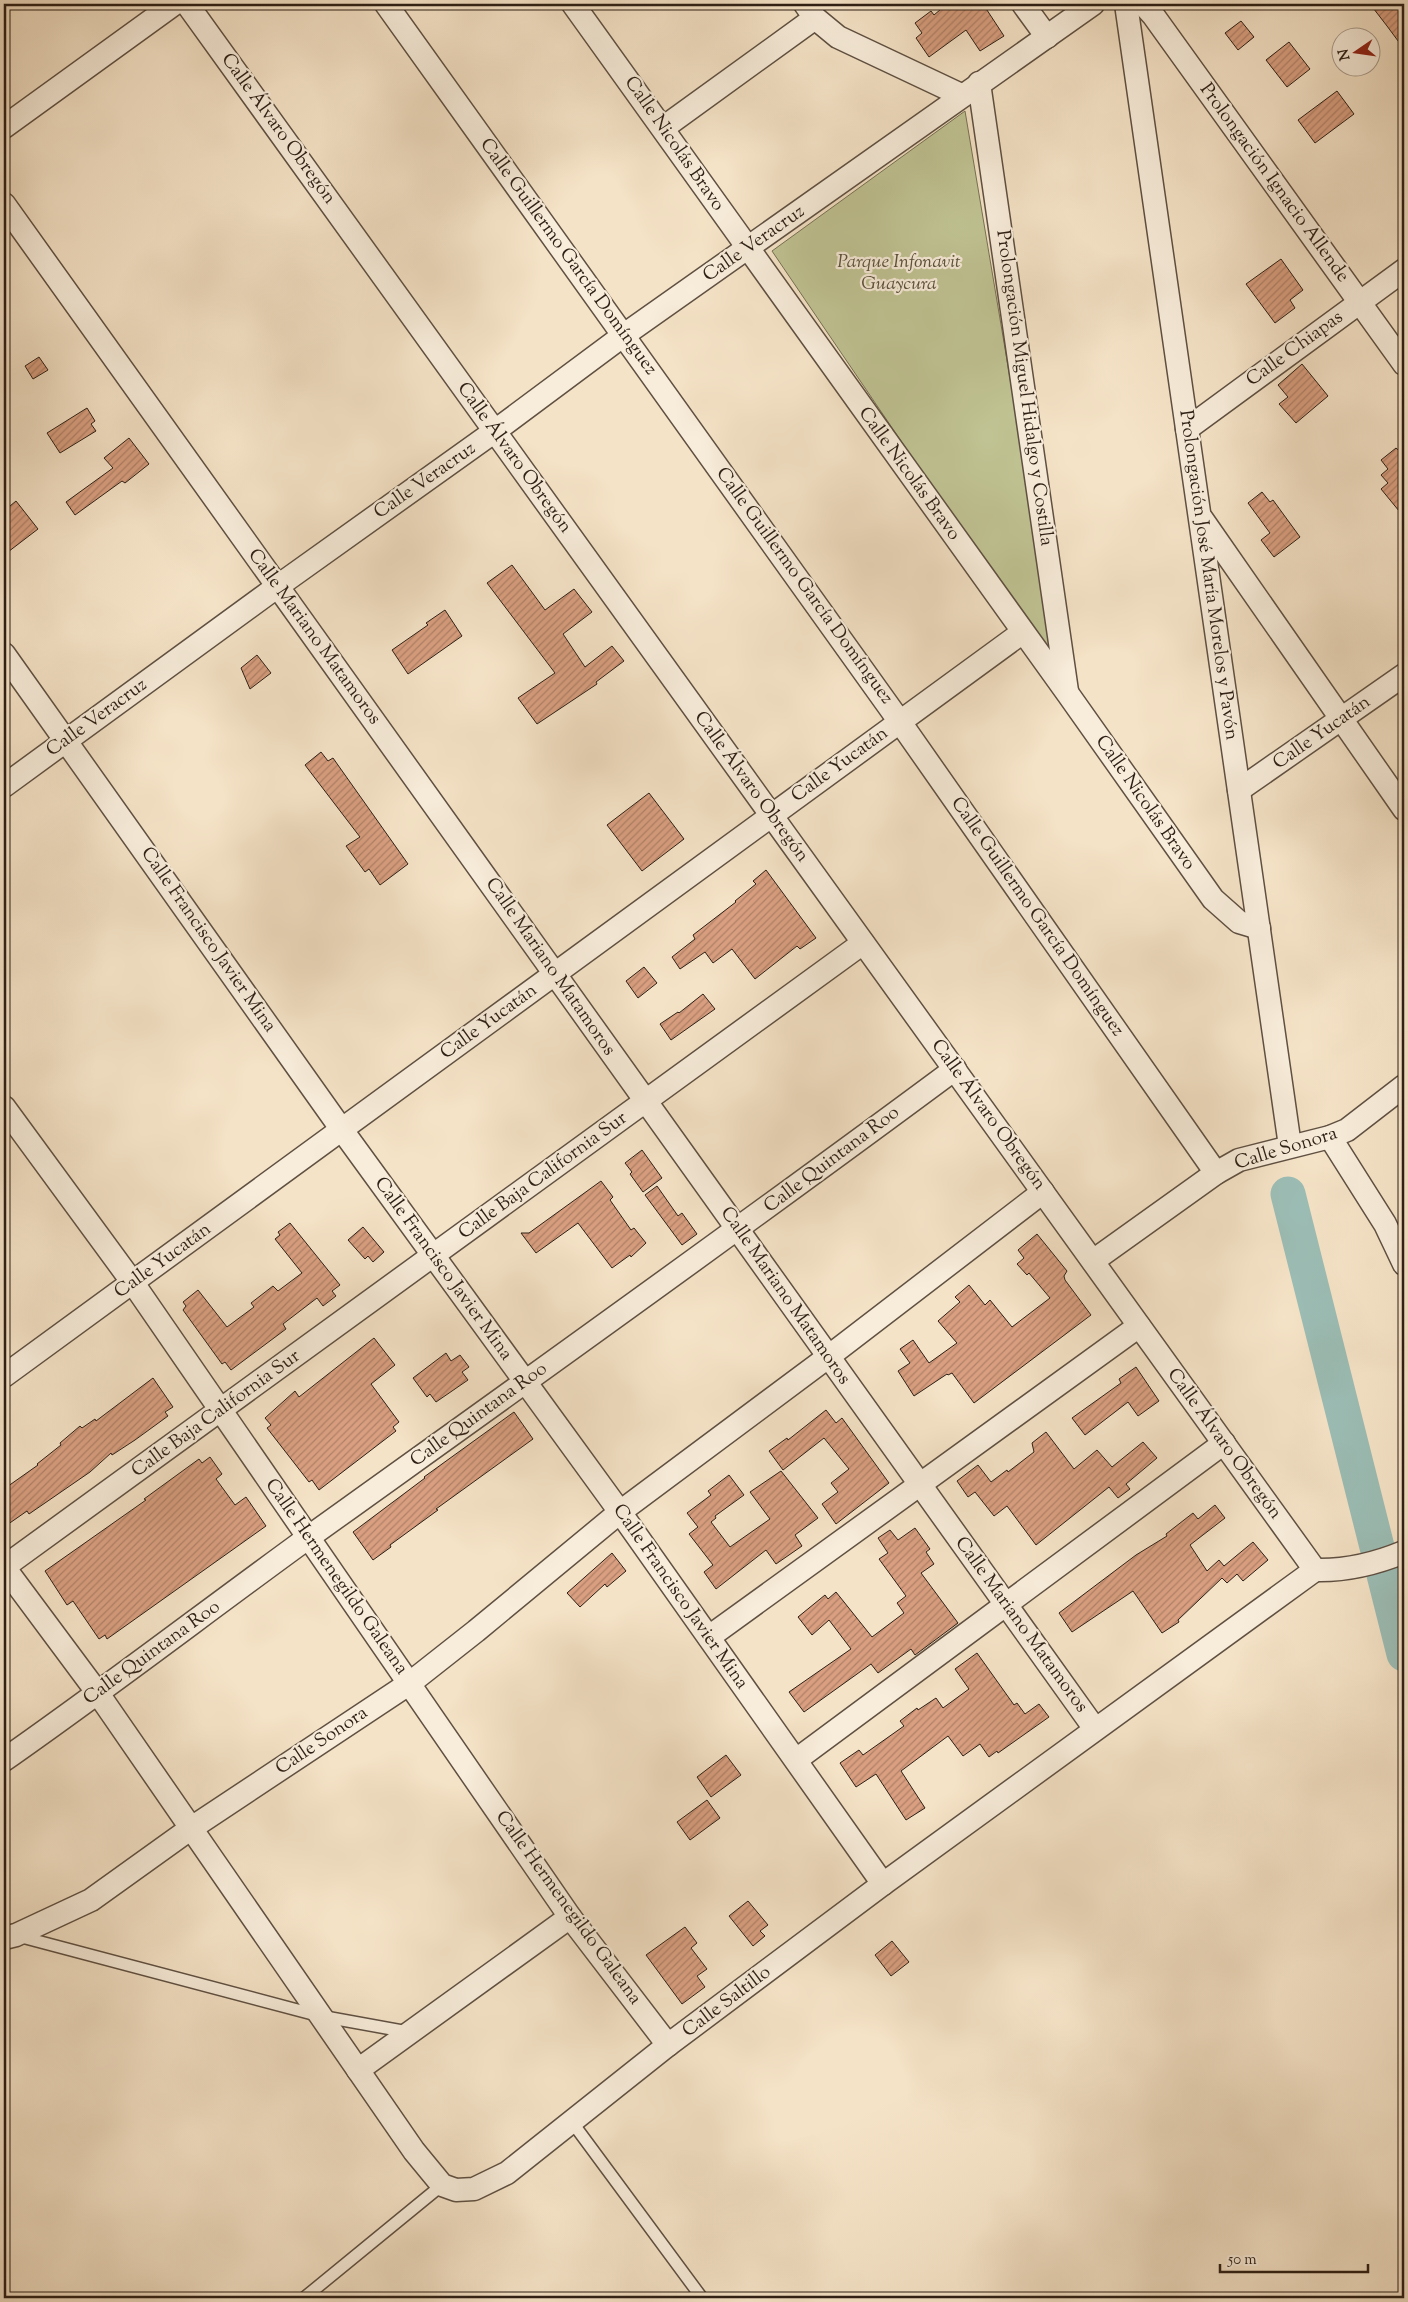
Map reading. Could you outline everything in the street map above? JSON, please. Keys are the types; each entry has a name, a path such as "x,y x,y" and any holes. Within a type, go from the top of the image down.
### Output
{"street":[{"path":"4,127 174,4"},
{"name":"Calle Álvaro Obregón","path":"187,4 1315,1570"},
{"name":"Calle Guillermo García Domínguez","path":"386,4 900,722 1216,1173"},
{"name":"Calle Nicolás Bravo","path":"573,4 1213,899 1239,922 1259,928"},
{"path":"1023,4 1047,37"},
{"name":"Calle Veracruz","path":"4,786 278,586 495,431 624,335 1092,4"},
{"name":"Prolongación José María Morelos y Pavón","path":"1126,4 1290,1146"},
{"name":"Prolongación Ignacio Allende","path":"1155,7 1404,364"},
{"path":"663,128 810,11 838,38 970,89"},
{"name":"Prolongación Miguel Hidalgo y Costilla","path":"970,89 1068,694"},
{"name":"Calle Mariano Matamoros","path":"4,204 1096,1729"},
{"name":"Calle Chiapas","path":"1187,429 1404,270"},
{"path":"1200,517 1404,809"},
{"name":"Calle Yucatán","path":"4,1376 1023,632"},
{"name":"Calle Francisco Javier Mina","path":"4,654 342,1130 435,1255 620,1512 883,1884"},
{"name":"Calle Yucatán","path":"1239,790 1404,675"},
{"name":"Calle Baja California Sur","path":"4,1567 864,943"},
{"name":"Calle Quintana Roo","path":"4,1760 738,1230 955,1070"},
{"name":"Calle Sonora","path":"1093,1261 1216,1173 1240,1160 1330,1137 1347,1130 1404,1086"},
{"name":"Calle Hermenegildo Galeana","path":"4,1107 133,1283 219,1412 410,1683 570,1917 668,2046"},
{"path":"1330,1137 1385,1224 1404,1264"},
{"name":"Calle Sonora","path":"10,1937 91,1900 190,1829 410,1683 620,1512 828,1357 1043,1192"},
{"path":"709,1637 1139,1326"},
{"path":"796,1760 1224,1443"},
{"path":"1315,1570 1339,1571 1381,1562 1404,1552"},
{"path":"4,1567 97,1692 414,2151 442,2184"},
{"name":"Calle Saltillo","path":"442,2184 456,2190 474,2189 507,2173 668,2046 883,1884 1315,1570"},
{"path":"358,2070 570,1917"}],"lane":[{"path":"10,1937 320,2016 410,2032"},
{"path":"572,2122 702,2298"},
{"path":"304,2298 442,2184"}],"green space":[{"name":"Parque Infonavit Guaycura","path":"965,111 1060,675 772,251"}],"building":[{"path":"947,4 983,4 1004,36 980,51 966,30 929,57 916,38 922,33 915,23 931,11 934,15"},
{"path":"1370,4 1404,4 1404,49 1387,26"},
{"path":"1241,21 1254,37 1238,50 1225,33"},
{"path":"1289,42 1310,69 1287,87 1266,60"},
{"path":"1337,91 1354,114 1315,143 1298,120"},
{"path":"1281,259 1303,290 1290,300 1295,308 1275,323 1246,284"},
{"path":"39,357 48,370 33,379 25,366"},
{"path":"1302,364 1328,396 1296,423 1279,404 1288,397 1278,385"},
{"path":"87,408 95,421 91,424 96,431 60,453 47,433"},
{"path":"129,438 149,464 125,483 122,481 75,515 66,502 113,468 104,458"},
{"path":"1396,448 1404,455 1404,517 1381,489 1388,483 1381,475 1388,469 1381,460"},
{"path":"1262,492 1270,502 1273,500 1300,537 1274,557 1261,540 1270,533 1248,503"},
{"path":"16,501 38,529 4,555 4,511"},
{"path":"512,565 545,610 574,589 592,612 563,634 585,667 612,646 624,661 596,682 597,684 537,724 518,698 555,673 487,583"},
{"path":"445,610 462,636 408,674 392,650 428,625 426,623"},
{"path":"257,655 271,673 250,689 241,668"},
{"path":"321,752 328,761 333,758 408,864 380,885 369,869 365,872 346,846 360,837 305,765"},
{"path":"649,793 684,839 642,871 607,825"},
{"path":"766,870 816,938 800,949 797,946 755,979 732,949 713,963 705,952 680,969 672,957 695,939 693,935 756,884 753,881"},
{"path":"644,967 657,983 638,998 626,981"},
{"path":"703,994 715,1009 671,1040 660,1024 679,1013"},
{"path":"642,1150 662,1178 643,1192 630,1174 632,1172 625,1163"},
{"path":"601,1181 613,1197 610,1200 631,1230 634,1228 646,1243 631,1257 630,1255 612,1268 578,1223 536,1253 521,1233 529,1233"},
{"path":"657,1186 678,1216 682,1213 697,1234 682,1245 645,1195"},
{"path":"290,1223 340,1285 332,1291 336,1296 323,1306 317,1298 283,1324 286,1329 231,1370 225,1362 222,1364 183,1310 186,1306 183,1302 198,1290 227,1327 254,1307 251,1303 273,1286 278,1291 302,1273 275,1239 280,1235 278,1232"},
{"path":"363,1227 384,1252 373,1262 368,1256 365,1259 348,1240"},
{"path":"1037,1234 1067,1271 1064,1276 1065,1280 1091,1315 974,1403 952,1373 947,1374 914,1396 898,1371 910,1363 900,1349 913,1340 929,1363 957,1343 938,1321 960,1302 955,1297 969,1285 985,1305 990,1300 1012,1327 1050,1298 1029,1273 1027,1275 1017,1264 1024,1258 1018,1250"},
{"path":"374,1338 395,1365 371,1384 399,1422 393,1427 396,1431 319,1490 312,1480 309,1482 267,1428 271,1425 265,1418 295,1391 299,1397"},
{"path":"446,1353 451,1361 460,1355 469,1367 462,1372 468,1380 436,1402 430,1394 427,1397 413,1378"},
{"path":"1136,1367 1159,1401 1138,1416 1128,1402 1085,1435 1072,1418 1121,1383 1119,1379"},
{"path":"153,1378 173,1407 165,1412 168,1416 112,1455 111,1453 90,1472 29,1514 27,1511 4,1527 4,1489 38,1465 80,1426 82,1428 95,1419 96,1421"},
{"path":"826,1410 836,1423 842,1418 889,1483 836,1524 822,1504 838,1492 831,1483 849,1469 824,1438 783,1470 769,1451 787,1438 788,1440"},
{"path":"514,1412 533,1439 436,1509 438,1510 390,1545 391,1547 373,1560 353,1532 424,1477"},
{"path":"1046,1432 1074,1469 1097,1450 1112,1467 1143,1442 1157,1458 1126,1484 1130,1489 1118,1498 1109,1487 1036,1545 1007,1506 994,1516 975,1492 968,1497 957,1481 978,1465 991,1482 1007,1470 1008,1472 1034,1452 1032,1443"},
{"path":"210,1457 222,1474 216,1479 235,1505 246,1497 266,1526 107,1639 105,1635 99,1639 73,1601 67,1605 45,1571 146,1500 144,1499 199,1459 202,1463"},
{"path":"781,1471 818,1518 795,1535 802,1546 776,1564 766,1550 716,1589 704,1572 713,1565 689,1534 698,1527 687,1513 711,1495 708,1491 729,1475 744,1495 715,1516 716,1518 711,1522 730,1547 770,1519 750,1492"},
{"path":"1215,1505 1225,1518 1190,1545 1207,1571 1219,1560 1224,1566 1253,1542 1268,1560 1243,1581 1237,1574 1227,1583 1222,1578 1178,1620 1179,1622 1162,1633 1133,1591 1072,1632 1059,1613 1136,1555 1167,1536 1166,1534 1193,1513 1198,1519"},
{"path":"915,1528 930,1549 926,1552 934,1564 921,1573 958,1623 915,1655 911,1649 878,1673 871,1664 804,1712 789,1692 851,1649 829,1620 812,1635 798,1617 825,1595 828,1599 836,1592 872,1637 904,1613 897,1603 906,1596 879,1559 888,1553 878,1538 890,1530 898,1540"},
{"path":"612,1553 626,1571 607,1587 605,1584 580,1607 567,1593"},
{"path":"977,1653 1014,1705 1017,1703 1025,1714 1039,1704 1049,1717 998,1753 997,1751 989,1757 980,1744 963,1756 948,1736 901,1771 925,1808 906,1820 876,1774 856,1787 840,1763 859,1750 863,1755 904,1726 900,1721 917,1708 918,1710 936,1698 943,1708 969,1689 955,1669"},
{"path":"726,1755 741,1775 711,1797 697,1777"},
{"path":"707,1800 720,1818 690,1840 677,1822"},
{"path":"748,1901 768,1925 760,1931 765,1936 753,1946 729,1916"},
{"path":"685,1927 697,1943 691,1948 707,1969 697,1976 705,1987 682,2004 646,1955"},
{"path":"892,1941 909,1962 891,1976 875,1955"}],"waterway":[{"path":"1288,1194 1404,1654"}]}
